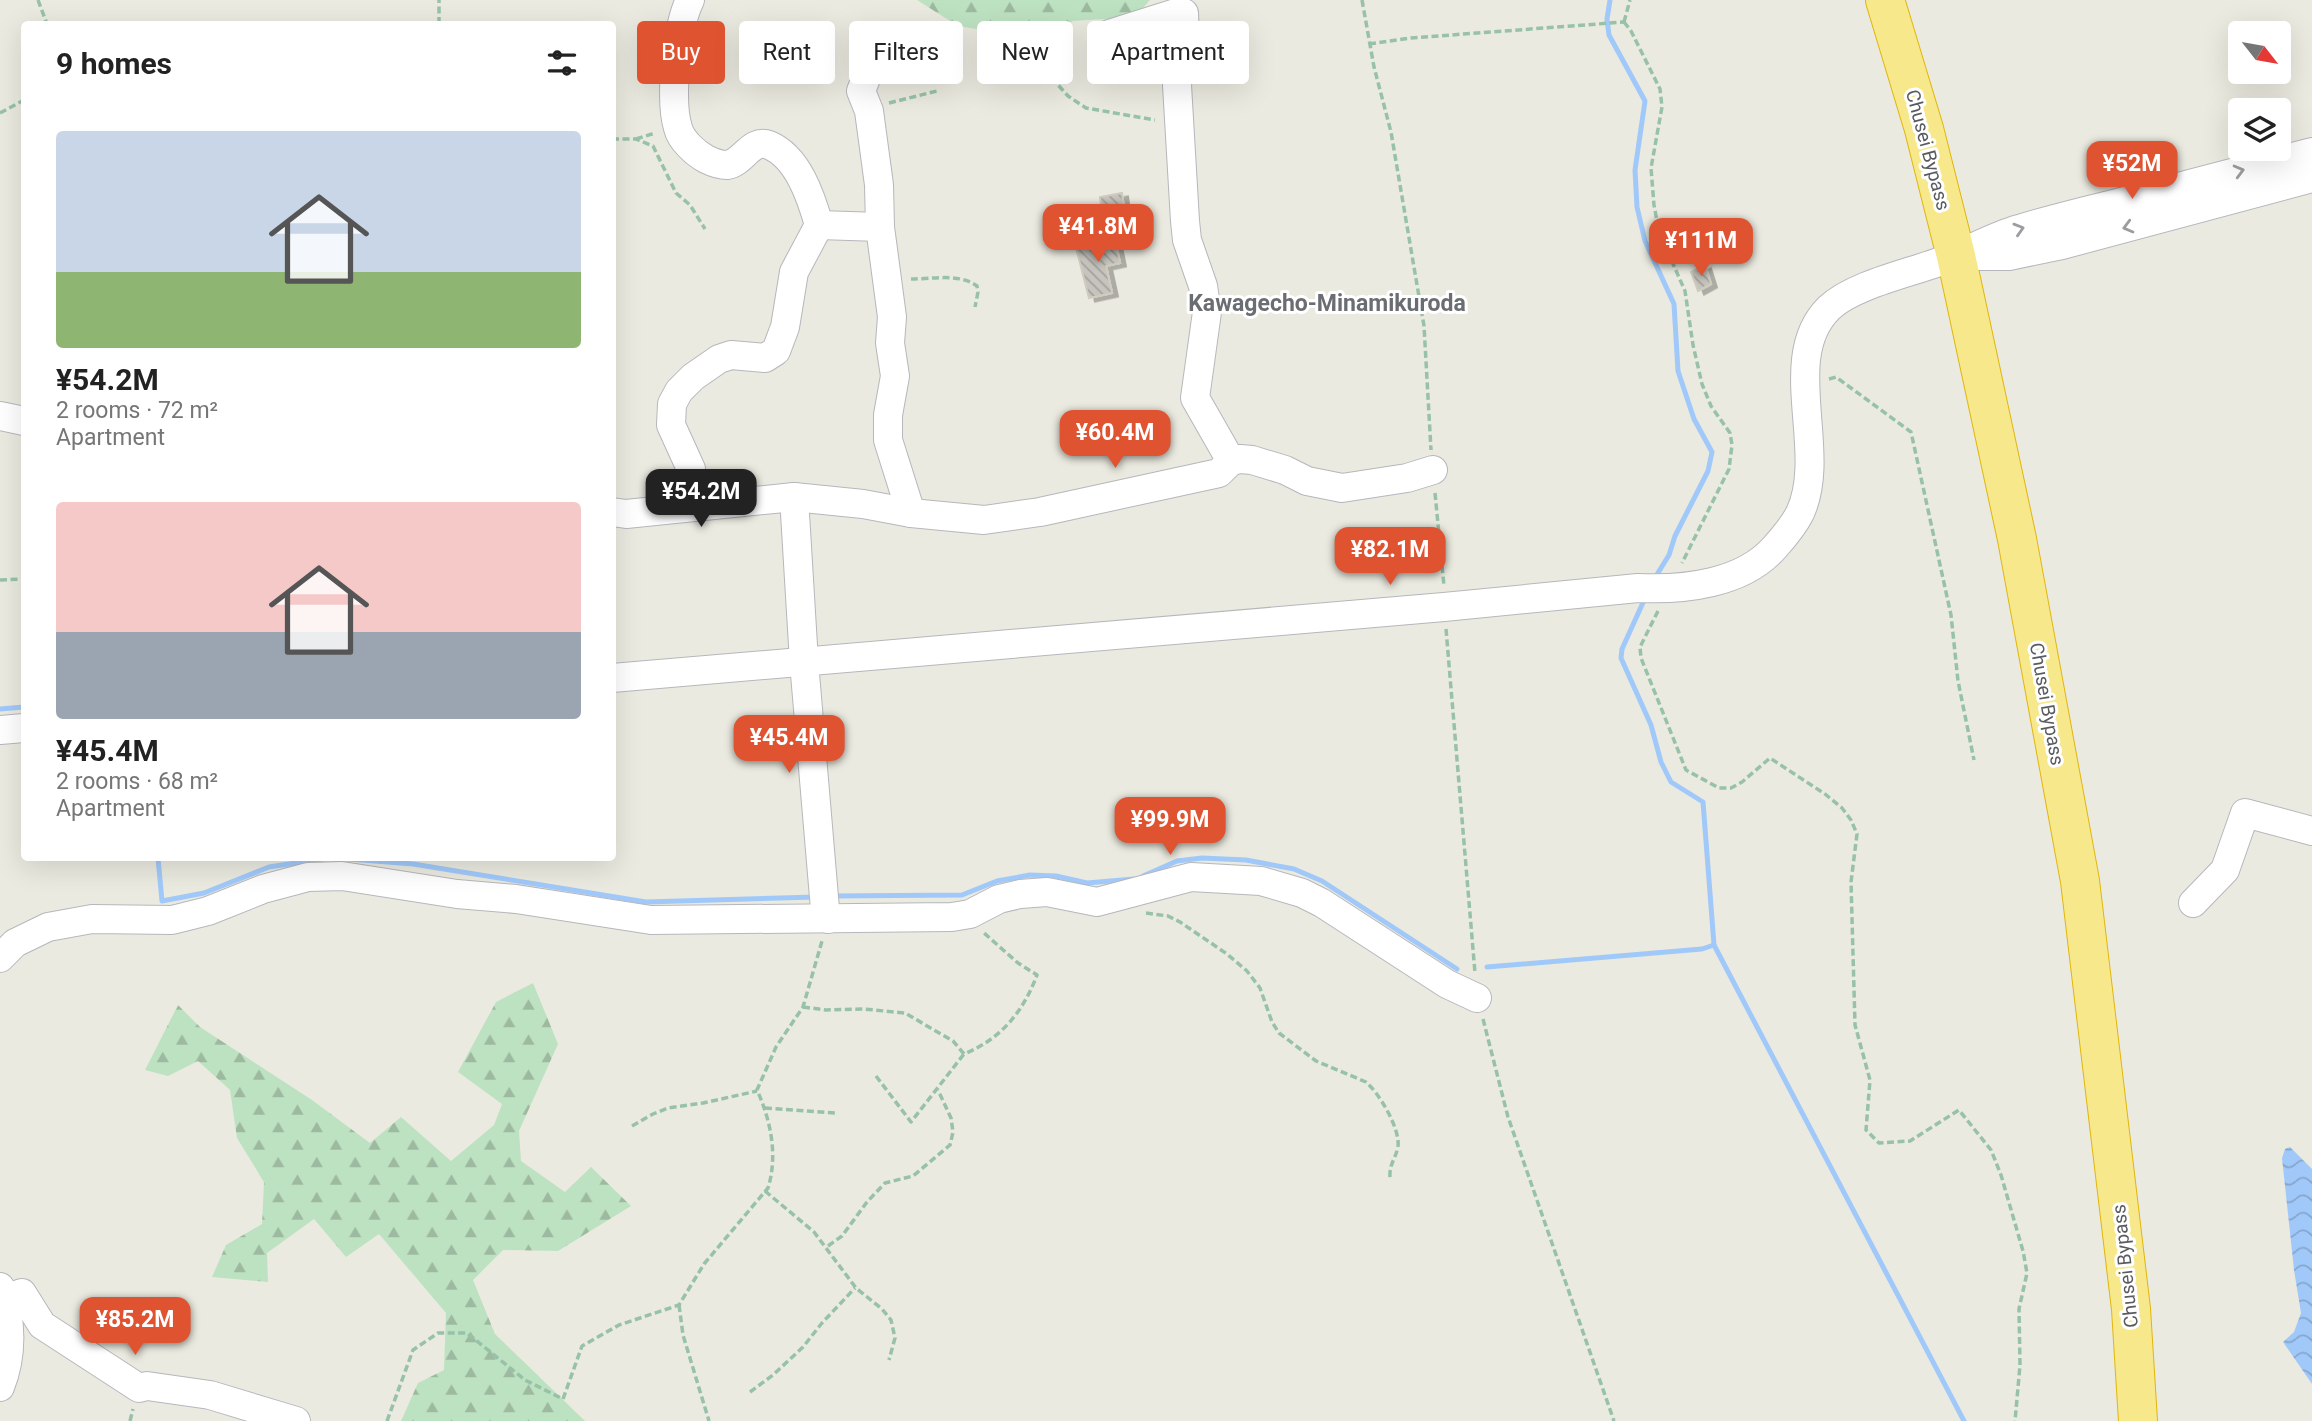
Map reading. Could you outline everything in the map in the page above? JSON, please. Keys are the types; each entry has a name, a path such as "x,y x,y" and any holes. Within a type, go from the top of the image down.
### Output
{"highway":[{"name":"Chusei Bypass","path":"1885,0 1924,129 1956,256 2017,539 2080,881 2131,1309 2138,1421"}],"street":[{"path":"691,0 684,16 676,69 674,108 678,130 699,155 719,164 733,163 758,144 774,148 792,163 798,172 819,225 794,272 785,327 776,352 765,358 731,355 719,359 693,377 679,391 673,404 671,425 691,469 694,505"},
{"path":"1150,21 1179,12 1184,13 1184,21"},
{"path":"863,84 860,91 869,111 892,317 890,343 895,376 888,415 888,440 911,513"},
{"path":"1177,84 1187,240 1203,286 1207,312 1195,398 1231,461"},
{"path":"616,677 1444,607 1637,588 1669,589 1710,581 1751,568 1768,555 1800,513 1808,486 1811,459 1805,380 1807,356 1818,322 1829,308 1847,295 1956,256 2019,229 2312,152"},
{"path":"1956,256 2009,256 2049,248 2312,178"},
{"path":"819,225 880,227"},
{"path":"0,416 21,420"},
{"path":"616,513 626,514 694,505 794,497 984,520 1008,518 1219,473 1231,461 1240,459 1284,470 1307,481 1342,488 1407,478 1433,470"},
{"path":"794,497 804,662 826,904"},
{"path":"0,730 21,728"},
{"path":"2193,903 2225,870 2245,813 2312,831"},
{"path":"0,958 15,943 48,927 92,919 172,920 208,911 263,889 308,877 342,876 457,894 516,898 651,920 811,917 826,904 952,917 972,914 999,899 1020,894 1047,892 1097,902 1191,877 1261,881 1303,893 1447,984 1477,998"},
{"path":"0,1387 10,1347 2,1293 22,1293 42,1325 139,1388 146,1386 210,1395 296,1421"}],"path":[{"path":"38,0 46,21"},
{"path":"439,0 439,21"},
{"path":"1362,0 1369,44 1391,132 1424,326 1433,470 1442,549 1444,607 1477,998 1508,1117 1614,1421"},
{"path":"1624,22 1630,0"},
{"path":"1369,44 1411,38 1624,22"},
{"path":"1624,22 1660,89 1662,107 1651,168 1659,232 1685,291 1702,384 1711,406 1730,433 1732,445 1729,469 1640,647 1641,658 1686,770 1719,788 1731,788 1770,758 1825,794 1842,808 1851,820 1857,834 1851,882 1855,1025 1870,1080 1867,1130 1879,1143 1910,1141 1959,1110 1991,1150 2012,1211 2027,1273 2019,1309 2020,1365 2015,1421"},
{"path":"1057,84 1068,96 1086,108 1141,120 1180,122"},
{"path":"869,111 937,91"},
{"path":"0,113 21,102"},
{"path":"616,139 636,139 653,146 677,193 690,205 705,229"},
{"path":"888,283 906,279 958,278 977,286 975,307"},
{"path":"1825,384 1836,377 1911,432 1951,615 1958,681 1973,760"},
{"path":"0,580 21,579"},
{"path":"709,1421 683,1335 679,1306 704,1264 765,1191 771,1176 772,1149 765,1108 757,1090 776,1047 803,1007 826,904"},
{"path":"1143,913 1168,916 1227,954 1247,971 1260,988 1272,1022 1279,1033 1317,1061 1366,1082 1372,1088 1393,1122 1398,1137 1398,1149 1389,1167 1390,1178"},
{"path":"876,1076 911,1122 964,1054 978,1048 1018,1015 1037,975 988,938 972,914"},
{"path":"803,1007 905,1013 953,1041 964,1054"},
{"path":"632,1126 668,1108 757,1090"},
{"path":"827,1247 842,1236 885,1183 913,1176 950,1145 953,1132 951,1118 937,1090"},
{"path":"765,1108 836,1113"},
{"path":"765,1191 808,1227 827,1247 856,1288 883,1309 891,1321 895,1338 888,1360"},
{"path":"750,1392 774,1375 803,1347 856,1288"},
{"path":"387,1421 413,1350 438,1333 467,1333 525,1380 563,1399 582,1346 619,1325 679,1306"}],"green space":[{"path":"917,0 1150,0 1135,17 1073,21 977,21 977,29 963,27 963,21 950,21"},
{"path":"533,983 558,1044 519,1131 521,1161 565,1192 591,1167 631,1206 558,1251 503,1250 473,1280 495,1334 585,1421 401,1421 418,1383 444,1370 446,1313 379,1234 346,1257 314,1219 267,1253 268,1282 212,1277 226,1245 262,1224 264,1182 237,1138 230,1090 198,1061 168,1076 145,1070 178,1005 200,1027 312,1100 370,1143 401,1117 451,1161 494,1125 502,1104 458,1072 496,1002"}],"water":[{"path":"2290,1147 2312,1169 2312,1384 2283,1342 2294,1332 2301,1313 2282,1158 2285,1149"}],"building":[{"path":"1122,193 1126,223 1104,226 1100,197"},
{"path":"1114,234 1120,263 1106,266 1112,293 1089,298 1075,244"},
{"path":"1705,265 1711,284 1698,291 1691,272"}],"waterway":[{"path":"1610,0 1607,19 1609,35 1645,101 1635,170 1637,207 1645,241 1674,304 1678,371 1694,419 1712,452 1708,471 1675,536 1669,555 1653,581"},
{"path":"1646,596 1622,649 1621,658 1651,725 1661,762 1671,782 1703,802 1714,945 1964,1421"},
{"path":"0,709 21,707"},
{"path":"1143,876 1177,861 1202,858 1246,860 1294,869 1322,881 1457,969"},
{"path":"158,861 162,901 204,893 269,867 309,861"},
{"path":"374,861 413,864 646,902 816,897"},
{"path":"833,896 962,895 997,881 1030,875 1056,876 1087,883 1134,879"},
{"path":"1487,967 1702,949 1714,945"}],"district":[{"name":"Kawagecho-Minamikuroda","path":"1327,303"}]}
